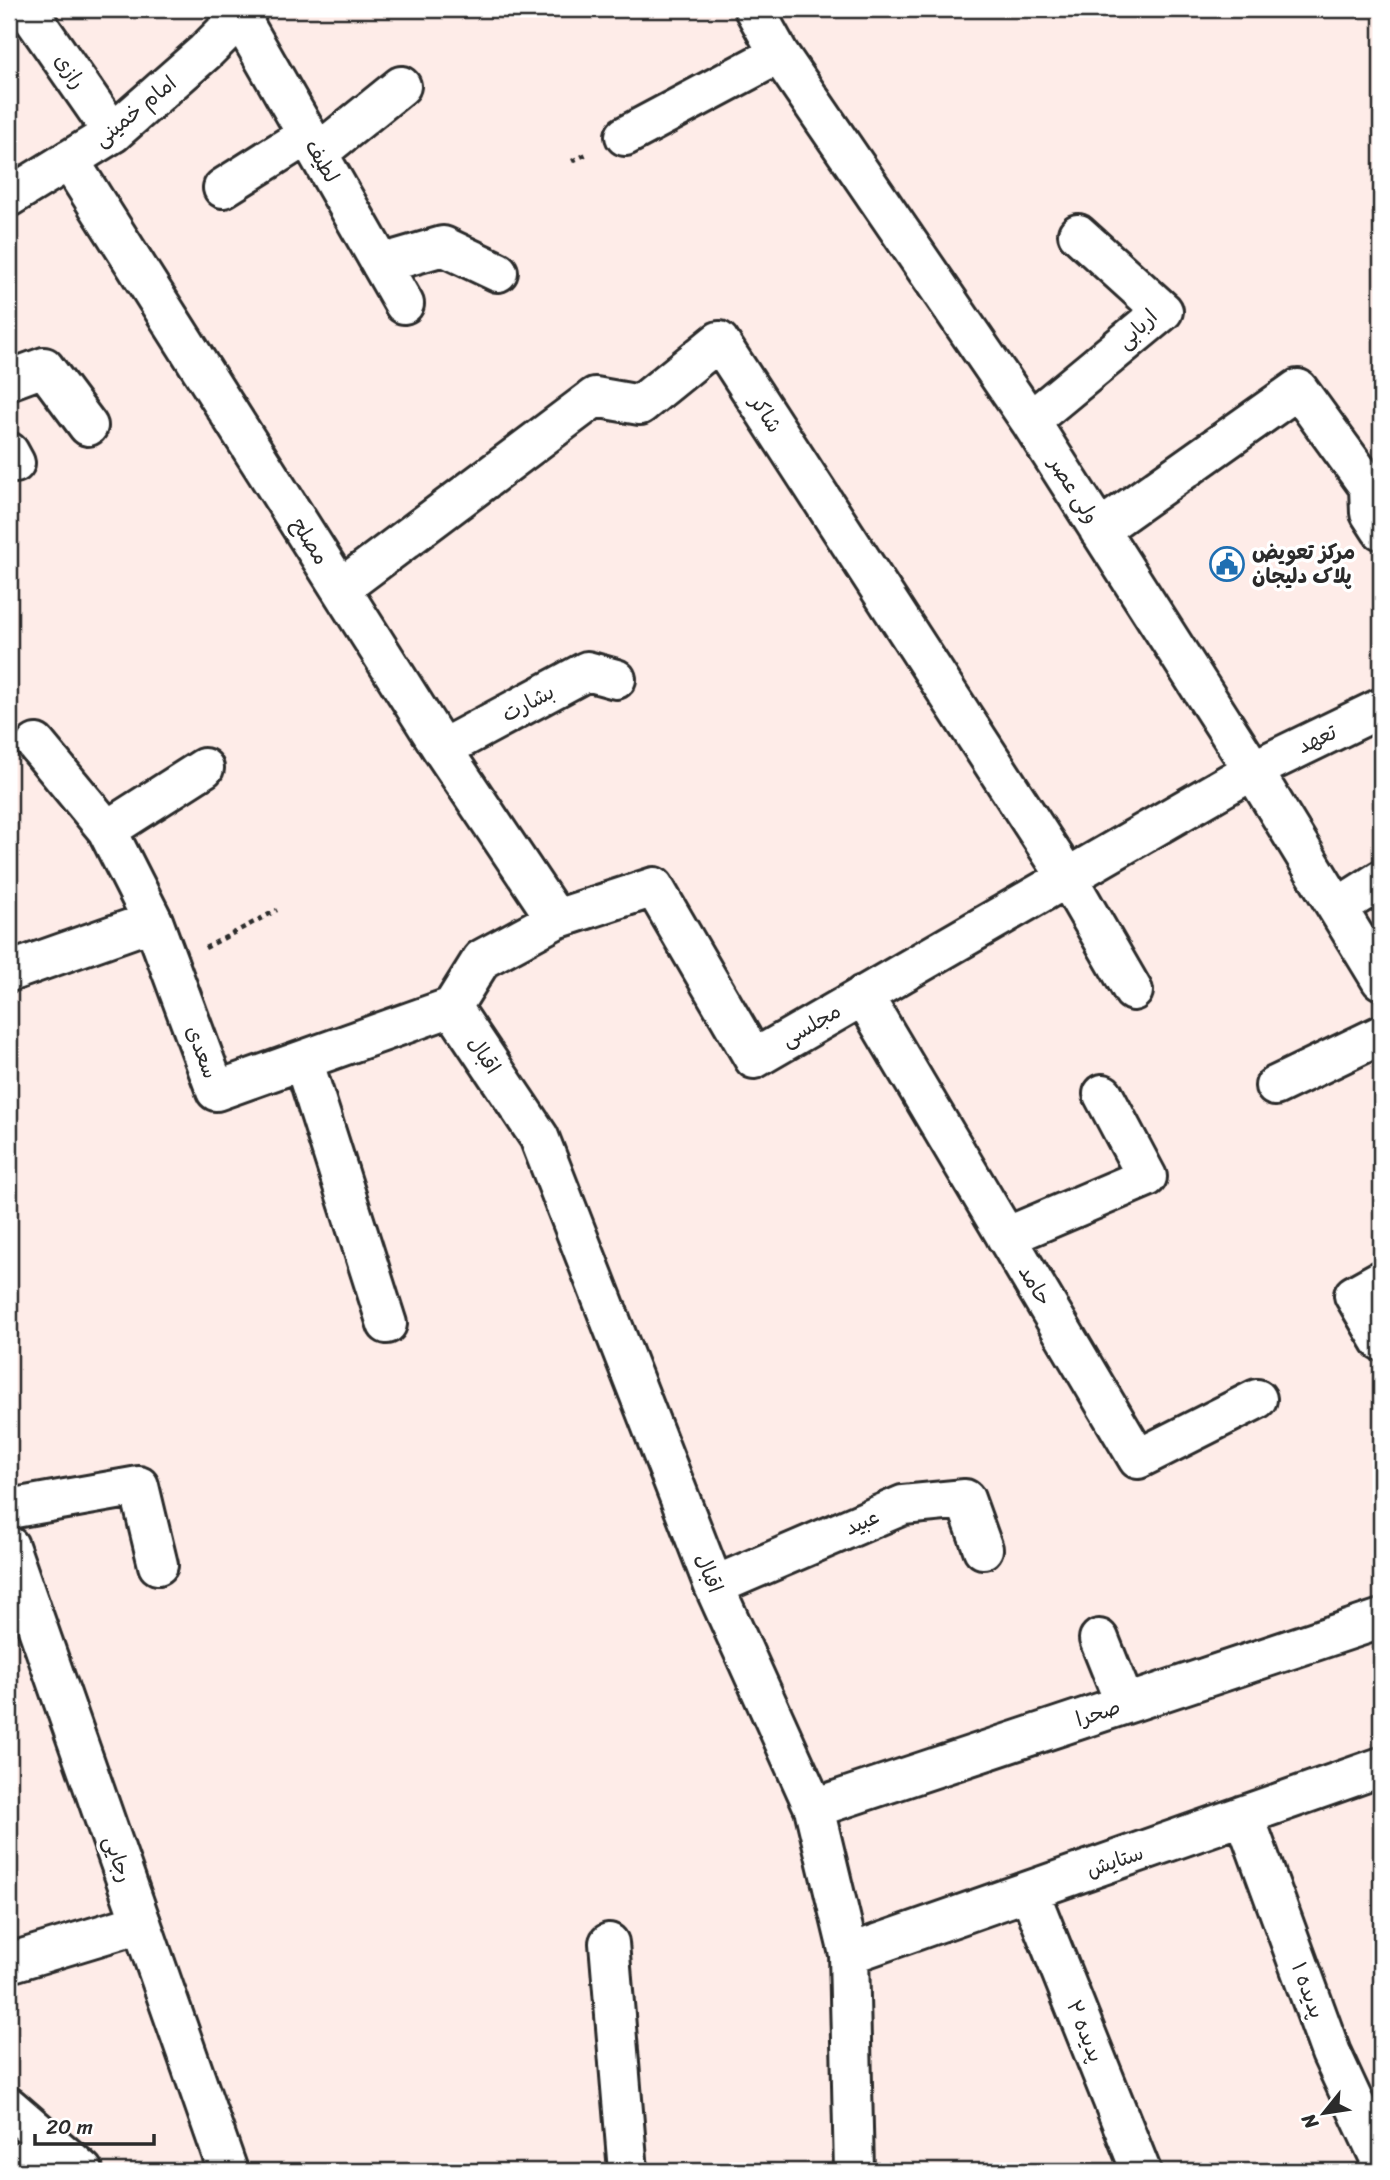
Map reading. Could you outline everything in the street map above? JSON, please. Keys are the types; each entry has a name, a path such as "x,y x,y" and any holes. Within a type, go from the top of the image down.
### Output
{"street":[{"name":"رازی","path":"27,9 113,132"},
{"name":"ولی عصر","path":"754,9 779,54 1030,421 1253,770 1381,980"},
{"name":"امام خمینی","path":"9,197 113,132 205,52 244,13"},
{"name":"لطیف","path":"244,13 313,144 404,304"},
{"path":"625,136 779,54"},
{"path":"223,188 313,144 401,86"},
{"name":"مصلح","path":"69,160 442,748 556,919"},
{"name":"اربابی","path":"1030,421 1163,311 1078,234"},
{"path":"380,264 443,246 498,272"},
{"name":"شاکر","path":"341,589 595,397 640,405 719,341 1067,877"},
{"path":"9,380 44,367 88,426"},
{"path":"1099,530 1298,389 1370,487 1370,513 1381,530"},
{"name":"بشارت","path":"442,748 587,671 616,679"},
{"name":"تعهد","path":"1253,770 1381,708"},
{"name":"سعدی","path":"36,744 107,830 153,921 216,1091 452,1007"},
{"path":"107,830 204,768"},
{"name":"مجلسی","path":"452,1007 482,959 556,919 654,887 754,1059 1253,770"},
{"path":"1067,877 1133,991"},
{"path":"1337,908 1381,880"},
{"path":"9,972 153,921"},
{"name":"حامد","path":"863,995 1138,1459 1257,1399"},
{"name":"اقبال","path":"452,1007 539,1137 714,1586 814,1808 849,1955 854,2171"},
{"path":"1275,1086 1381,1035"},
{"path":"303,1060 387,1325"},
{"path":"1006,1237 1147,1177 1103,1094"},
{"path":"1381,1280 1354,1295 1381,1341"},
{"path":"9,1509 139,1486 158,1566"},
{"name":"عبید","path":"714,1586 903,1505 965,1499 983,1549"},
{"name":"رجایی","path":"9,1546 228,2171"},
{"name":"صحرا","path":"814,1808 1381,1619"},
{"path":"1099,1639 1125,1704"},
{"name":"ستایش","path":"849,1955 1381,1767"},
{"name":"پدیده ۱","path":"1244,1815 1331,2053 1381,2161"},
{"name":"پدیده ۲","path":"1029,1891 1141,2171"},
{"path":"9,1963 141,1923"},
{"path":"609,1943 628,2171"},
{"path":"9,2107 83,2171"},
{"path":"9,2170 50,2143"}],"path":[{"path":"170,967 277,910"}],"place":[{"name":"مرکز تعویض پلاک دلیجان","path":"1227,564"}]}
